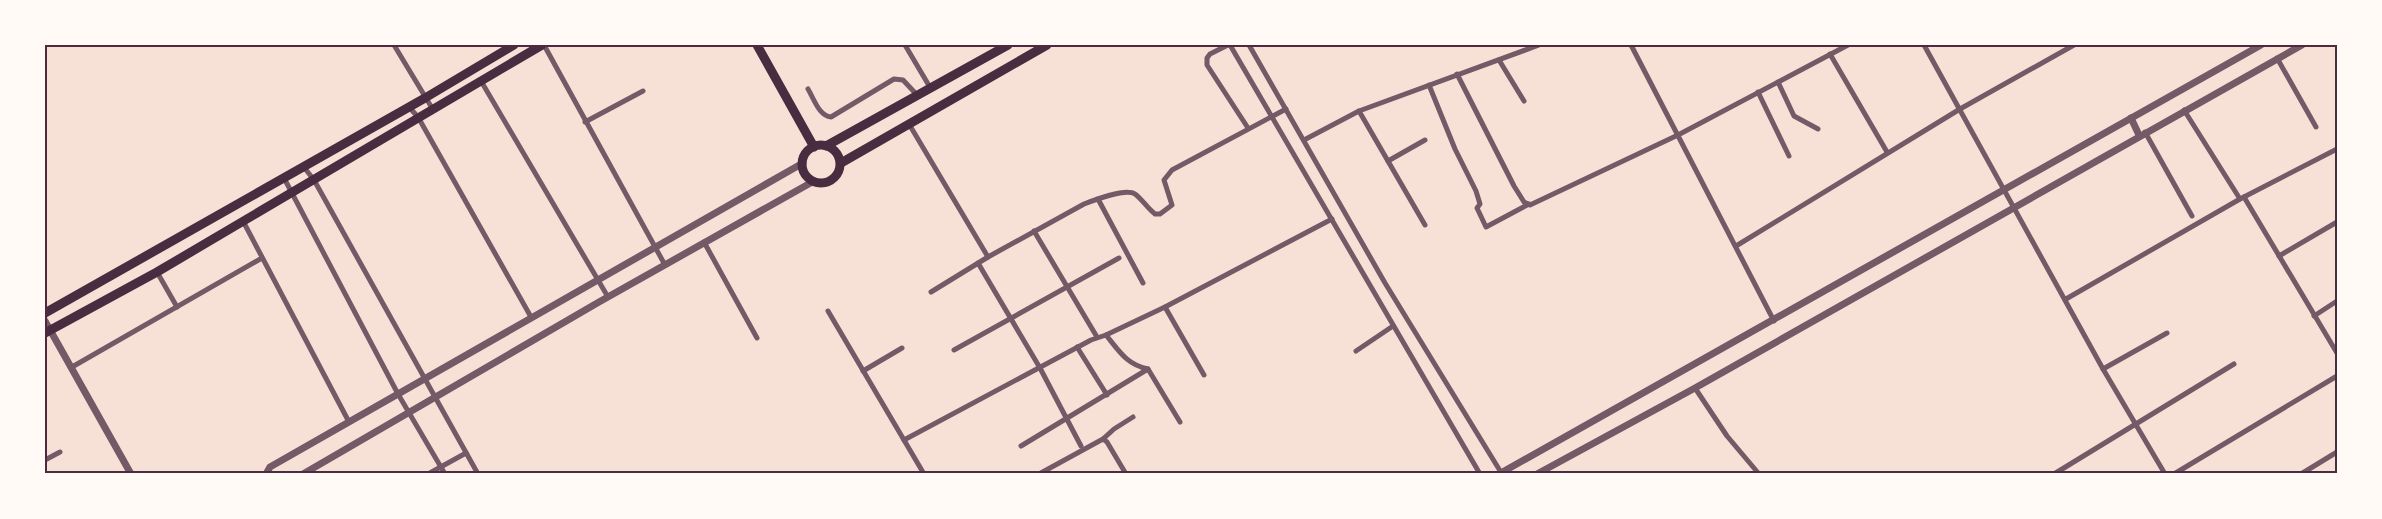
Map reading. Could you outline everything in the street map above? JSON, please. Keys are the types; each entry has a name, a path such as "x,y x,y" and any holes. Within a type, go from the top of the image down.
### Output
{"highway":[{"path":"45,313 425,98 514,45"},
{"path":"48,332 157,272 432,108 543,45"},
{"path":"757,45 814,147"},
{"path":"826,146 835,151 841,163 839,171 832,179 823,183 814,182 807,176 803,163 808,151 814,147 826,146 1008,45"},
{"path":"841,163 1030,49 1047,45"}],"street":[{"path":"394,45 432,108"},
{"path":"543,45 665,265"},
{"path":"905,45 931,89"},
{"path":"1248,128 1207,65 1207,58 1210,54 1229,45 1480,474"},
{"path":"1249,45 1385,284 1501,474 2261,45"},
{"path":"1304,140 1359,111 1539,45"},
{"path":"1630,45 1773,321"},
{"path":"1457,74 1514,186 1524,202 1535,204 1678,135 1848,45"},
{"path":"1924,45 2103,369 2165,474"},
{"path":"1736,246 1887,152 2074,45"},
{"path":"1537,474 1695,388 2277,58 2287,49 2302,45"},
{"path":"1830,54 1887,152"},
{"path":"2277,58 2316,127"},
{"path":"1499,60 1524,101"},
{"path":"808,89 826,117 831,117 894,79 903,80 918,96"},
{"path":"481,81 608,297"},
{"path":"1778,82 1794,116 1818,129"},
{"path":"1429,85 1455,149 1476,191 1480,204 1477,208 1486,227 1529,204"},
{"path":"585,122 643,91"},
{"path":"1758,92 1789,156"},
{"path":"409,107 417,117 531,317"},
{"path":"931,292 988,256 1084,204 1098,199 1128,191 1135,194 1155,214 1160,214 1172,205 1164,180 1172,170 1286,109"},
{"path":"2184,110 2279,256 2337,353"},
{"path":"1359,111 1425,225"},
{"path":"2131,118 2192,216"},
{"path":"909,124 988,256"},
{"path":"1388,161 1425,140"},
{"path":"2066,299 2242,198 2337,149"},
{"path":"266,474 270,467 803,163"},
{"path":"303,166 314,180 478,474"},
{"path":"283,177 293,192 398,394 445,474"},
{"path":"303,474 704,242 814,182"},
{"path":"1098,199 1143,283"},
{"path":"904,440 1077,347 1164,307 1332,219"},
{"path":"243,221 348,422"},
{"path":"2279,256 2337,222"},
{"path":"1035,231 1097,337"},
{"path":"704,242 757,338"},
{"path":"72,367 262,258"},
{"path":"954,350 1119,258"},
{"path":"978,263 1040,368 1081,446"},
{"path":"157,272 177,306"},
{"path":"1372,291 1385,284"},
{"path":"2314,315 2337,302"},
{"path":"1164,307 1204,375"},
{"path":"828,311 924,474"},
{"path":"45,321 48,332 72,367 131,474"},
{"path":"1356,351 1393,326"},
{"path":"2103,369 2167,333"},
{"path":"1106,335 1125,360 1137,367 1148,369 1180,422"},
{"path":"1077,347 1107,395"},
{"path":"863,371 902,348"},
{"path":"2054,474 2134,423 2234,364"},
{"path":"1021,446 1148,369"},
{"path":"1426,382 1440,374"},
{"path":"2174,474 2337,376"},
{"path":"1695,388 1727,436 1759,474"},
{"path":"1039,474 1103,440 1132,417"},
{"path":"1103,440 1107,442 1126,474"},
{"path":"45,460 60,452"},
{"path":"2301,474 2337,452"},
{"path":"428,474 466,453"}]}
